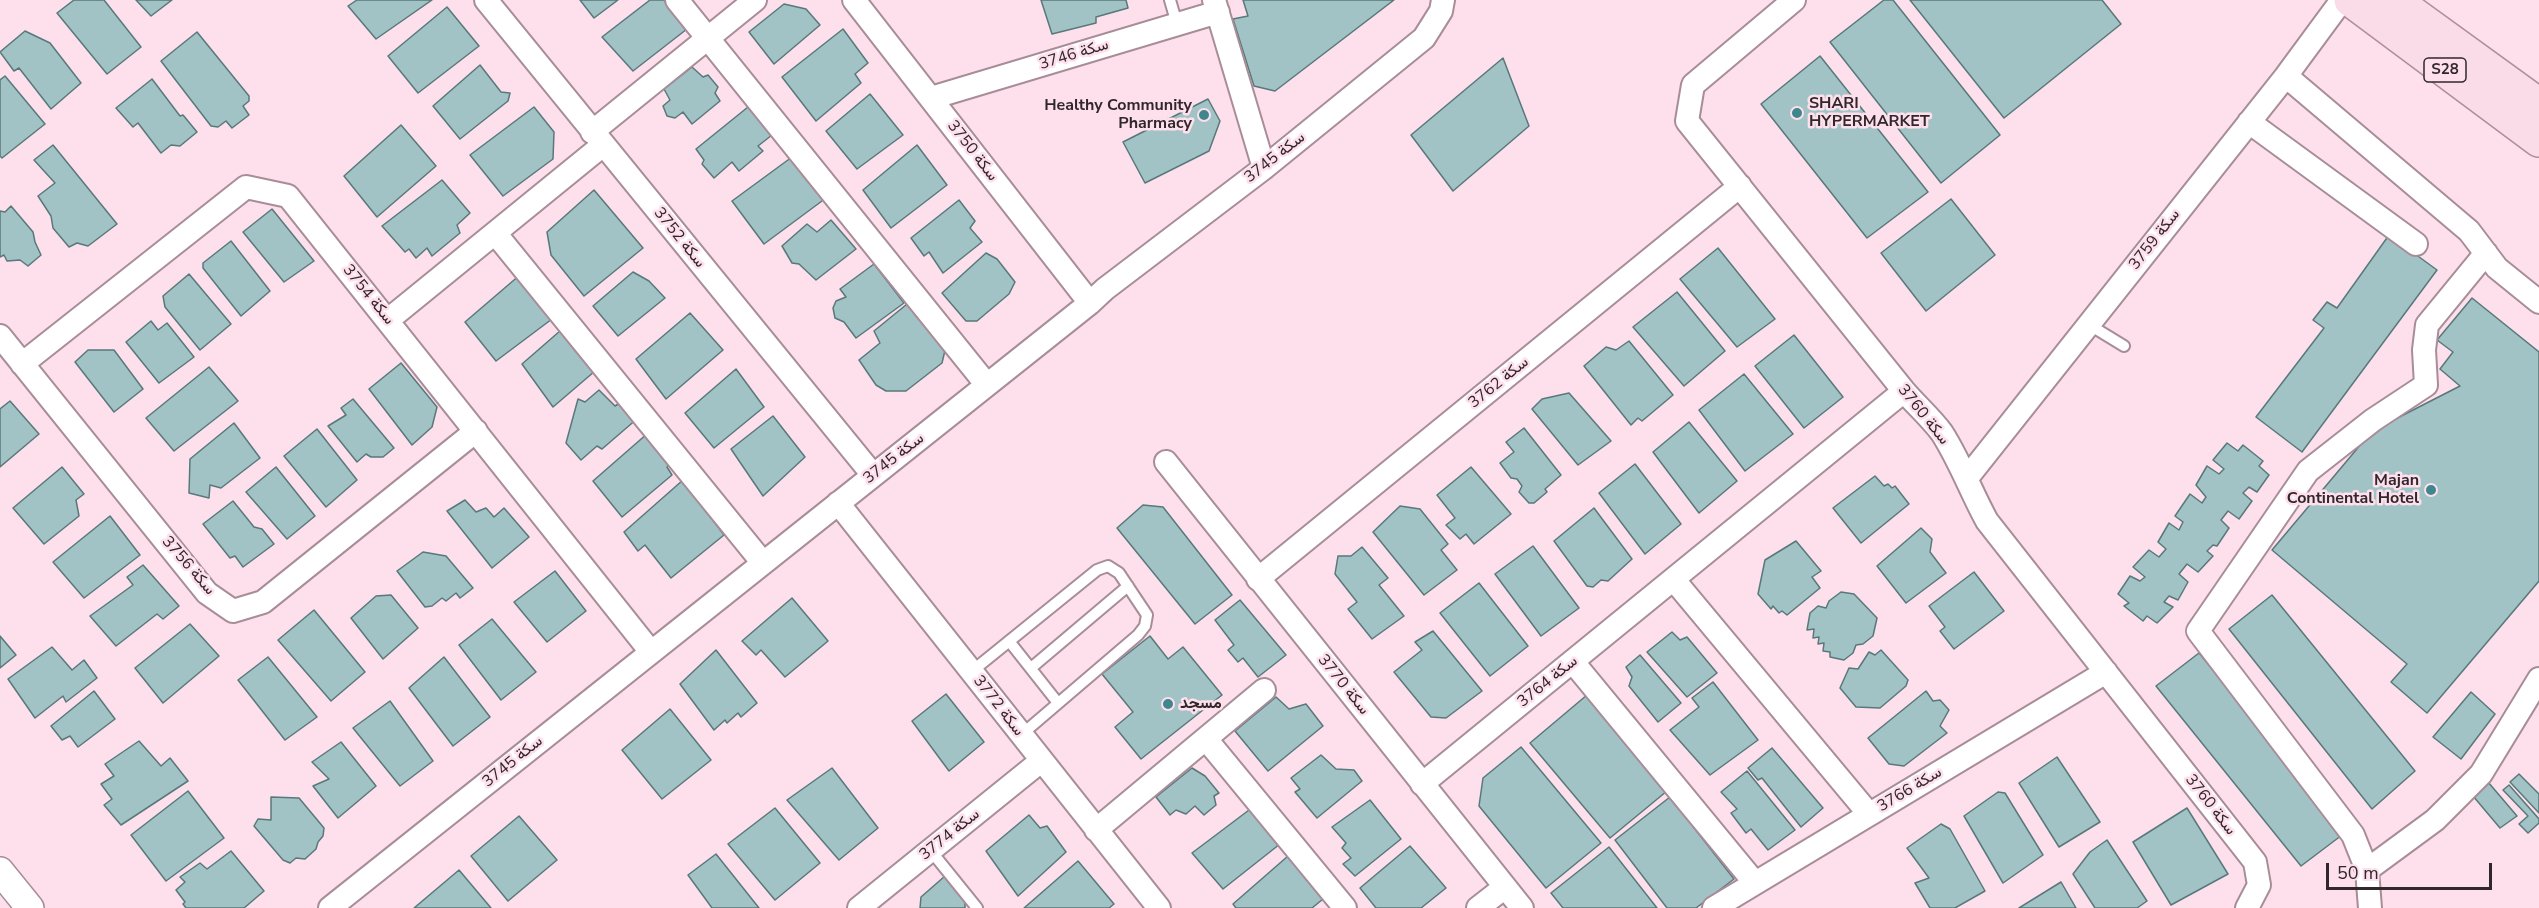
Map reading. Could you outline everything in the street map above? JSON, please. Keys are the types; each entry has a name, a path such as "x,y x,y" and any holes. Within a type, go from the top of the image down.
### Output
{"main road":[{"name":"S28","path":"2351,0 2539,140"},
{"name":"S28","path":"2394,0 2539,105"}],"street":[{"name":"سكة 3752","path":"486,0 873,475"},
{"path":"677,0 987,385"},
{"path":"388,320 495,232 708,38 755,0"},
{"name":"سكة 3750","path":"854,0 1090,303"},
{"name":"سكة 3745","path":"330,908 1105,289 1264,168 1424,38 1441,11 1443,0"},
{"name":"سكة 3760","path":"1794,0 1693,85 1687,121 1904,391 1941,432 1967,478 1987,521 2255,862 2259,885 2247,908"},
{"name":"سكة 3759","path":"1967,478 2286,76 2342,0"},
{"name":"سكة 3746","path":"931,98 1177,24 1216,6 1264,168"},
{"path":"2286,76 2469,231 2497,268 2539,302"},
{"path":"2249,122 2416,244"},
{"name":"سكة 3762","path":"1258,579 1740,186"},
{"name":"سكة 3754","path":"22,364 246,188 288,196 651,652"},
{"path":"495,232 763,563"},
{"path":"2370,908 2367,870 2354,835 2198,631 2308,471 2373,420 2426,385 2424,350 2427,324 2486,253"},
{"name":"سكة 3756","path":"0,336 207,592 233,611 263,602 476,431"},
{"name":"سكة 3764","path":"1422,784 1904,391"},
{"name":"سكة 3770","path":"1166,462 1522,908"},
{"name":"سكة 3772","path":"838,503 1159,908"},
{"path":"1674,580 1869,814"},
{"path":"1573,662 1755,883"},
{"name":"سكة 3766","path":"1714,908 2106,672"},
{"path":"2367,870 2435,820 2481,774 2539,679"},
{"path":"1096,830 1264,690"},
{"path":"1206,739 1345,908"},
{"name":"سكة 3774","path":"859,908 1041,761"},
{"path":"1,874 30,908"},
{"path":"1478,908 1505,887"}],"lane":[{"path":"1170,0 1177,24"},
{"path":"2088,324 2124,346"},
{"path":"971,672 1097,570 1108,567 1119,573 1148,615 1145,626 1138,635 1021,735"},
{"path":"1031,668 1128,586"},
{"path":"1009,641 1058,703"},
{"path":"931,851 977,908"}],"building":[{"path":"74,0 104,0 141,47 107,74 57,13"},
{"path":"136,0 172,0 151,16"},
{"path":"357,0 432,0 376,39 348,6"},
{"path":"580,0 618,0 594,18"},
{"path":"650,0 664,0 687,29 633,71 602,37"},
{"path":"1041,0 1126,0 1128,8 1096,17 1096,23 1052,34"},
{"path":"1243,0 1394,0 1275,91 1254,86 1233,19 1248,16"},
{"path":"1884,0 1893,0 2000,135 1941,183 1830,42"},
{"path":"1910,0 2102,0 2121,24 2004,118"},
{"path":"784,4 806,9 820,25 774,64 749,32"},
{"path":"447,7 479,46 418,93 388,56"},
{"path":"843,29 868,63 855,74 861,83 816,121 782,77"},
{"path":"25,31 50,43 81,83 51,109 19,68 14,71 0,52"},
{"path":"197,32 249,96 249,101 243,106 249,115 232,128 226,121 218,127 211,126 161,61"},
{"path":"1820,56 1928,192 1867,238 1761,104"},
{"path":"1503,58 1529,126 1453,191 1411,135"},
{"path":"480,65 501,92 510,93 508,101 460,139 433,106"},
{"path":"692,67 703,77 708,75 718,87 715,93 720,101 692,124 683,112 675,118 667,116 663,106 670,100 664,89"},
{"path":"5,76 45,124 2,158 0,156 0,80"},
{"path":"152,79 180,116 183,115 197,132 180,146 171,145 161,153 138,123 133,127 116,108"},
{"path":"870,94 903,135 857,169 826,131"},
{"path":"1208,99 1220,121 1209,151 1145,183 1123,142"},
{"path":"534,107 554,132 553,159 503,196 470,155"},
{"path":"748,107 772,135 758,146 763,151 739,171 732,162 714,178 702,164 704,160 696,149"},
{"path":"401,125 436,166 377,217 344,176"},
{"path":"53,145 117,224 88,246 77,243 69,247 53,228 51,216 38,196 55,183 34,160"},
{"path":"917,145 947,185 891,228 863,190"},
{"path":"792,157 826,198 764,244 732,201"},
{"path":"442,180 470,213 457,225 460,233 432,256 427,248 416,258 409,249 405,252 382,226"},
{"path":"594,190 643,248 584,296 551,255 547,232"},
{"path":"1951,199 1995,255 1926,311 1881,253"},
{"path":"959,200 975,221 970,228 982,242 943,273 929,252 924,256 911,238"},
{"path":"11,206 33,232 41,255 28,266 20,260 7,261 4,255 0,257 0,211 5,212"},
{"path":"272,209 314,261 284,282 243,232"},
{"path":"831,220 856,249 816,280 799,264 792,263 782,246 807,224 817,232"},
{"path":"2389,235 2437,270 2302,452 2256,417 2324,328 2313,320 2327,302 2337,308"},
{"path":"231,241 270,291 241,316 203,268 203,263"},
{"path":"1718,248 1775,319 1737,347 1680,279"},
{"path":"986,253 997,259 1015,282 1009,294 977,321 966,321 942,293"},
{"path":"874,264 904,303 856,338 844,322 835,318 833,308 836,301 846,297 840,289"},
{"path":"633,272 649,281 665,298 618,336 593,306"},
{"path":"189,274 231,324 200,350 165,307 163,296"},
{"path":"521,274 556,316 496,361 465,322"},
{"path":"1677,292 1725,351 1684,386 1633,327"},
{"name":"Majan Continental Hotel","path":"2472,298 2539,352 2539,581 2427,713 2391,682 2407,664 2272,550 2372,431 2460,386 2440,369 2453,352 2437,340"},
{"path":"912,300 947,342 942,363 906,391 886,391 876,385 859,360 880,343 874,331"},
{"path":"690,313 723,350 666,399 636,359"},
{"path":"151,321 158,330 167,323 194,357 159,383 126,342"},
{"path":"568,324 602,365 553,407 522,364"},
{"path":"1794,335 1843,397 1804,428 1755,366"},
{"path":"1629,341 1673,395 1642,421 1638,418 1631,425 1584,366 1606,347 1616,350"},
{"path":"88,350 114,350 143,389 114,412 75,362"},
{"path":"401,363 437,407 432,427 412,445 369,389"},
{"path":"209,367 238,401 174,451 146,418"},
{"path":"736,369 764,407 714,448 685,413"},
{"path":"1744,374 1793,434 1745,471 1699,410"},
{"path":"599,390 615,406 623,401 638,418 602,449 597,446 581,460 566,443 578,399 585,402"},
{"path":"1569,393 1611,441 1578,465 1532,409 1542,399"},
{"path":"353,399 394,448 383,457 371,457 366,454 357,462 328,426 346,415 341,408"},
{"path":"10,401 39,434 0,467 0,409"},
{"path":"773,416 805,457 763,496 731,449"},
{"path":"1689,422 1737,481 1699,513 1653,452"},
{"path":"234,423 260,458 221,488 210,485 209,498 189,493 190,459"},
{"path":"1524,428 1561,475 1534,503 1529,503 1519,492 1522,486 1517,479 1511,478 1500,463 1514,452 1506,442"},
{"path":"317,429 357,480 326,507 284,456"},
{"path":"648,433 673,462 667,467 672,475 622,517 593,481"},
{"path":"2227,443 2238,451 2243,445 2263,461 2259,466 2269,475 2257,492 2249,487 2243,493 2252,501 2239,519 2228,511 2221,520 2229,528 2217,546 2213,545 2207,551 2213,556 2198,572 2187,564 2179,574 2188,582 2178,600 2169,596 2164,602 2173,607 2157,623 2147,616 2143,621 2124,606 2129,603 2118,594 2130,576 2140,581 2145,577 2133,567 2149,550 2159,557 2166,549 2158,542 2169,523 2179,530 2183,522 2175,516 2190,494 2202,503 2206,497 2196,485 2207,466 2219,474 2224,469 2213,460"},
{"path":"1635,464 1681,524 1645,554 1599,493"},
{"path":"62,467 84,494 76,500 79,516 44,544 13,508"},
{"path":"276,467 315,516 287,539 246,492"},
{"path":"1471,467 1511,514 1474,544 1466,534 1460,539 1446,525 1455,518 1437,495"},
{"path":"1875,476 1884,486 1888,484 1892,488 1895,486 1909,504 1861,543 1833,508"},
{"path":"683,480 724,535 671,578 645,545 638,551 624,532"},
{"path":"465,500 476,512 486,508 494,517 504,508 529,537 492,568 447,511"},
{"path":"233,501 254,527 262,529 274,544 243,567 235,556 230,558 203,524"},
{"path":"1143,505 1163,507 1232,595 1195,624 1117,528"},
{"path":"1400,506 1420,509 1448,544 1441,550 1457,570 1424,595 1373,532"},
{"path":"1594,508 1632,559 1608,581 1601,580 1593,587 1587,586 1554,541"},
{"path":"110,516 140,555 84,598 53,562"},
{"path":"1921,528 1932,539 1930,552 1946,573 1906,603 1877,566"},
{"path":"1796,541 1821,571 1812,577 1820,588 1787,615 1782,611 1779,613 1773,606 1771,609 1758,594 1765,560"},
{"path":"1533,546 1579,608 1541,636 1495,574"},
{"path":"1362,547 1388,578 1379,585 1404,616 1372,639 1348,609 1357,602 1335,574 1338,556 1351,556"},
{"path":"423,552 446,556 473,588 460,598 456,593 446,601 442,598 432,606 425,607 397,571"},
{"path":"143,565 179,606 163,619 157,614 116,646 90,616 133,585 127,577"},
{"path":"555,571 586,611 547,642 514,602"},
{"path":"1974,572 2004,611 1954,649 1940,631 1945,627 1929,606"},
{"path":"1479,583 1528,646 1490,676 1440,613"},
{"path":"1841,592 1854,594 1877,618 1873,636 1863,644 1856,645 1853,653 1844,660 1830,657 1830,652 1823,651 1824,643 1818,644 1819,637 1813,638 1814,629 1807,630 1810,613 1818,606 1826,608 1829,601"},
{"path":"391,595 418,628 383,659 351,618 376,596"},
{"path":"2272,595 2415,771 2372,809 2229,629"},
{"path":"792,598 828,641 785,677 761,650 756,655 742,641"},
{"path":"1240,600 1286,655 1258,677 1243,658 1238,662 1228,650 1234,645 1215,620"},
{"path":"314,610 365,672 331,701 278,640"},
{"path":"492,619 536,672 501,700 459,645"},
{"path":"190,624 219,656 163,703 135,668"},
{"path":"1433,631 1482,691 1446,718 1431,717 1394,672 1422,650 1415,642"},
{"path":"1672,632 1680,640 1687,637 1717,673 1687,697 1647,652"},
{"path":"0,636 16,655 0,668"},
{"name":"مسجد","path":"1150,636 1168,659 1183,647 1222,695 1141,759 1115,727 1133,712 1102,674"},
{"path":"52,647 72,670 84,660 97,678 66,702 63,696 35,718 8,679"},
{"path":"716,650 757,703 741,717 738,713 727,723 725,720 714,730 680,684"},
{"path":"1881,650 1908,680 1906,686 1880,708 1856,707 1840,688 1849,668 1858,669 1869,652 1875,655"},
{"path":"2199,653 2346,832 2301,866 2156,686"},
{"path":"1640,655 1681,703 1658,722 1629,686 1632,677 1626,667"},
{"path":"268,657 317,717 285,740 238,680"},
{"path":"444,657 490,717 453,746 409,688"},
{"path":"1713,682 1758,740 1710,775 1670,730 1699,707 1692,698"},
{"path":"94,691 115,719 78,747 70,736 62,740 51,726"},
{"path":"1926,691 1933,701 1940,700 1949,710 1940,726 1947,733 1904,766 1889,764 1868,738"},
{"path":"2471,692 2495,714 2461,759 2433,737"},
{"path":"946,694 984,742 949,771 912,721"},
{"path":"1587,695 1667,791 1610,838 1530,743"},
{"path":"1276,697 1289,709 1306,704 1323,726 1268,771 1235,731"},
{"path":"390,701 433,761 400,786 353,728"},
{"path":"670,709 711,760 662,799 622,750"},
{"path":"139,741 161,766 170,758 188,781 121,825 104,805 112,799 101,784 114,776 105,764"},
{"path":"341,742 376,786 338,818 313,786 329,779 312,762"},
{"path":"1521,747 1601,843 1546,888 1479,806 1483,778"},
{"path":"1772,748 1823,808 1801,827 1762,778 1758,780 1748,768"},
{"path":"1321,755 1336,769 1354,770 1362,781 1317,818 1295,792 1300,789 1291,778"},
{"path":"2057,757 2100,822 2059,847 2019,783"},
{"path":"832,768 878,828 839,860 787,800"},
{"path":"1192,768 1205,776 1219,793 1214,796 1216,805 1204,815 1195,806 1186,814 1176,810 1170,815 1156,797"},
{"path":"1747,771 1795,830 1768,850 1751,829 1746,833 1731,813 1737,809 1721,792"},
{"path":"2519,774 2539,794 2539,813 2510,782"},
{"path":"2488,782 2517,816 2500,828 2473,796"},
{"path":"2509,785 2539,819 2539,823 2528,833 2519,824 2528,816 2503,790"},
{"path":"188,791 224,838 166,881 131,835"},
{"path":"1998,792 2005,793 2043,855 2003,883 1964,816"},
{"path":"271,797 299,798 324,828 323,836 316,849 305,859 296,858 290,863 283,860 254,826 258,819 271,820"},
{"path":"1670,797 1734,879 1696,908 1667,908 1615,840"},
{"path":"1370,800 1401,839 1355,876 1343,864 1351,858 1342,848 1346,843 1332,827"},
{"path":"1257,804 1285,840 1223,889 1192,853"},
{"path":"775,808 820,863 775,900 728,844"},
{"path":"2187,808 2228,874 2171,905 2133,842"},
{"path":"1029,815 1040,828 1047,826 1066,852 1018,896 986,851"},
{"path":"519,816 557,860 508,901 471,856"},
{"path":"1941,824 1950,829 1985,891 1955,908 1930,908 1915,883 1929,878 1907,848"},
{"path":"2107,840 2147,901 2137,908 2095,908 2073,874 2090,852"},
{"path":"1410,846 1446,888 1421,908 1376,908 1360,888"},
{"path":"1609,847 1657,908 1563,908 1551,893"},
{"path":"231,851 264,891 244,908 186,908 183,904 185,902 176,890 185,882 180,877 200,863 207,869"},
{"path":"716,854 759,908 712,908 688,875"},
{"path":"1288,856 1323,899 1312,908 1236,908 1233,904"},
{"path":"1078,861 1114,904 1109,908 1024,908"},
{"path":"459,870 491,908 414,908"},
{"path":"945,876 965,897 965,908 920,908 921,897"},
{"path":"2061,882 2076,908 2019,908"}],"place":[{"name":"SHARI HYPERMARKET","path":"1797,113"},
{"name":"Healthy Community Pharmacy","path":"1204,115"},
{"name":"Majan Continental Hotel","path":"2431,490"},
{"name":"مسجد","path":"1168,704"}]}
